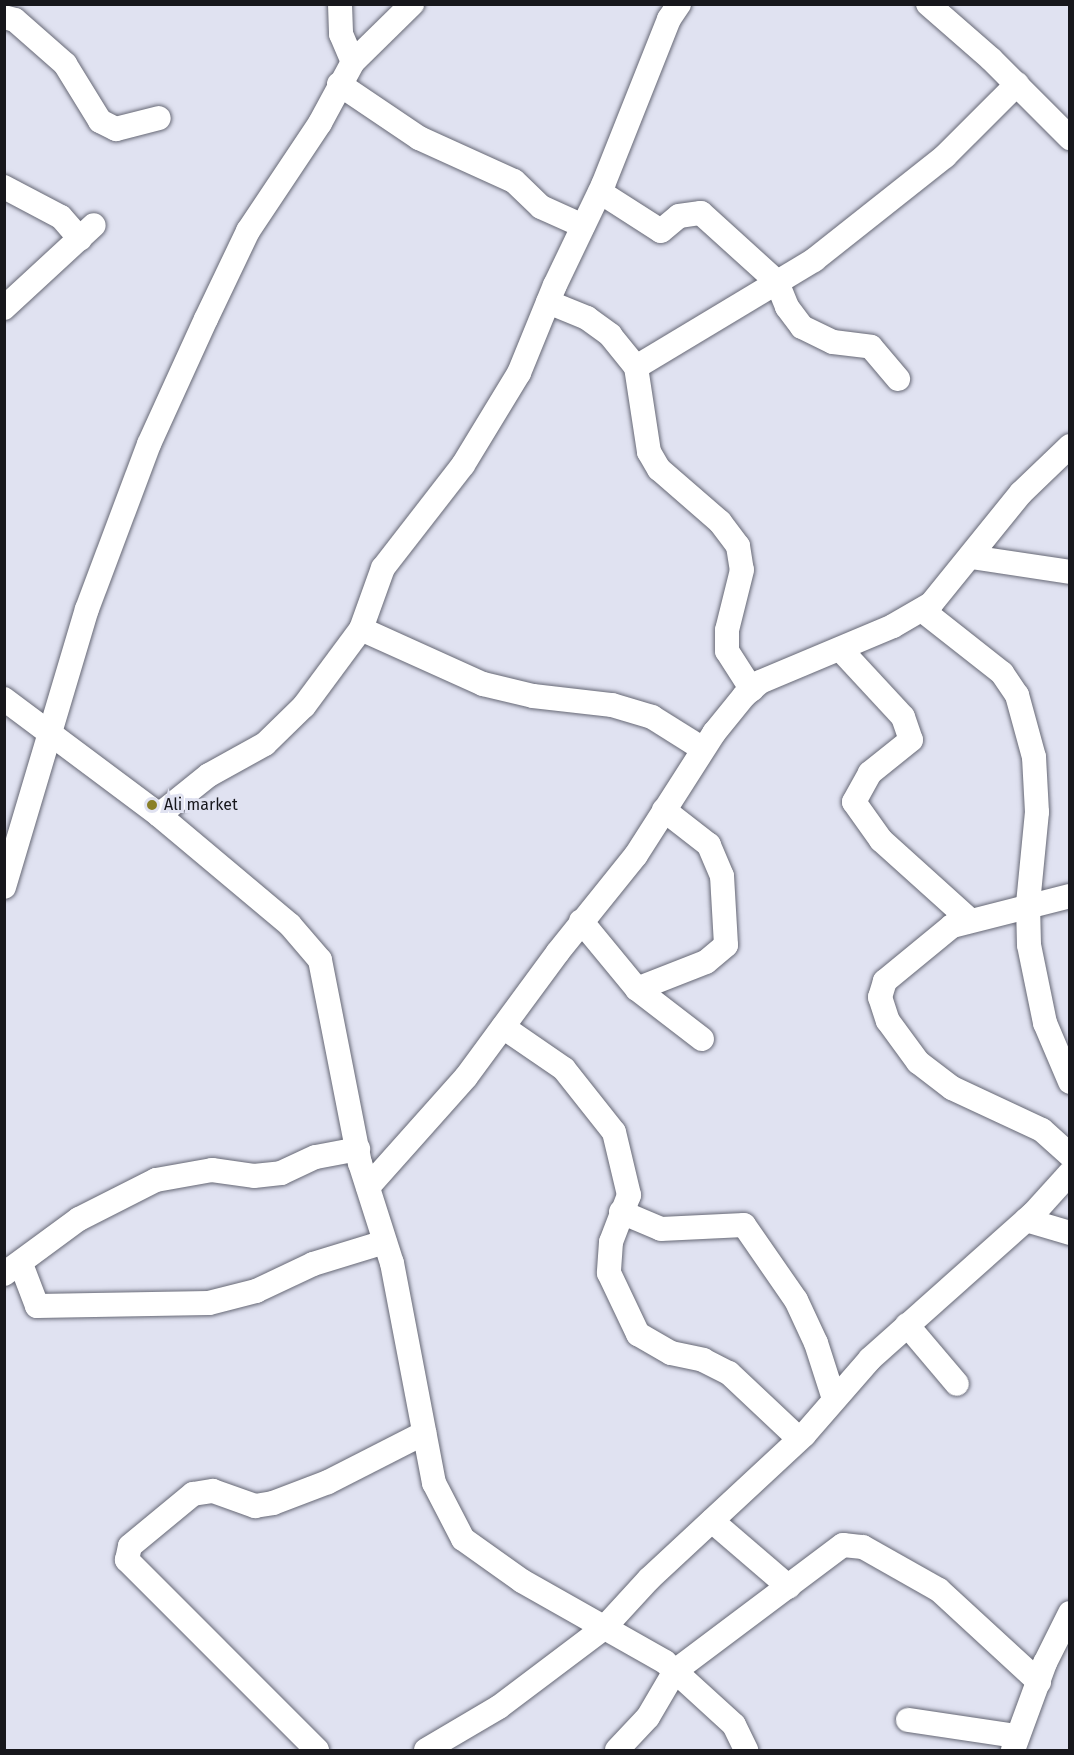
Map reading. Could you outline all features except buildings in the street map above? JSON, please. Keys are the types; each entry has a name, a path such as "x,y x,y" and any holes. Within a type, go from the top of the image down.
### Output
{"street":[{"path":"340,4 341,33 353,62"},
{"path":"4,886 87,609 149,444 248,231 320,123 339,84 353,62 412,4"},
{"path":"159,815 209,775 265,744 304,706 361,629 383,568 463,465 519,374 548,302 600,192 669,19 679,4"},
{"path":"928,4 1017,84 1070,138"},
{"path":"4,17 15,20 65,64 100,121 116,129 159,118"},
{"path":"339,84 419,138 514,181 541,207 584,226"},
{"path":"636,367 814,260 945,156 1017,84"},
{"path":"4,187 87,232 4,308"},
{"path":"600,192 661,231 679,216 701,213 777,282 787,307 802,327 833,342 871,347 898,379"},
{"path":"548,302 594,323 610,335 636,367 649,452 659,469 720,522 738,546 742,570 727,630 727,651 752,690"},
{"path":"368,1187 433,1117 581,921 636,855 703,749 752,690 760,682 841,650 922,610 971,557 1021,493 1070,446"},
{"path":"971,557 1070,572"},
{"path":"922,610 1002,673 1017,695 1034,757 1035,790 1028,904 1034,979 1045,1023 1070,1082"},
{"path":"361,629 483,684 533,696 612,705 652,717 703,749"},
{"path":"841,650 903,717 911,740 870,773 854,802 880,840 970,920"},
{"path":"4,699 159,815 290,925 320,960 332,1005 358,1149 385,1242 434,1483 463,1539 522,1581 675,1671 734,1725 747,1750"},
{"path":"638,989 706,962 726,945 722,876 709,845 664,810"},
{"path":"1070,896 1028,904 952,926 885,981 880,997 888,1021 918,1062 952,1088 1042,1130 1070,1155"},
{"path":"581,921 638,989 702,1039"},
{"path":"503,1027 564,1069 614,1132 629,1195 611,1242 609,1273 638,1334 671,1353 703,1360 729,1373 799,1439"},
{"path":"358,1149 316,1157 281,1173 254,1176 212,1170 156,1180 79,1219 13,1269 37,1306 209,1303 256,1291 313,1264 385,1242"},
{"path":"426,1750 498,1707 604,1628 799,1439 834,1399 907,1325 1026,1220 1070,1173"},
{"path":"621,1212 661,1229 744,1225 796,1300 816,1343 834,1399"},
{"path":"1026,1220 1070,1233"},
{"path":"907,1325 957,1384"},
{"path":"317,1750 127,1560 130,1546 193,1494 213,1491 255,1506 273,1503 328,1482 424,1433"},
{"path":"712,1521 789,1587"},
{"path":"618,1750 648,1717 675,1671 843,1545 863,1547 939,1590 1039,1682"},
{"path":"908,1720 1014,1743 1070,1613"}],"place":[{"name":"Ali market","path":"152,805"}]}
